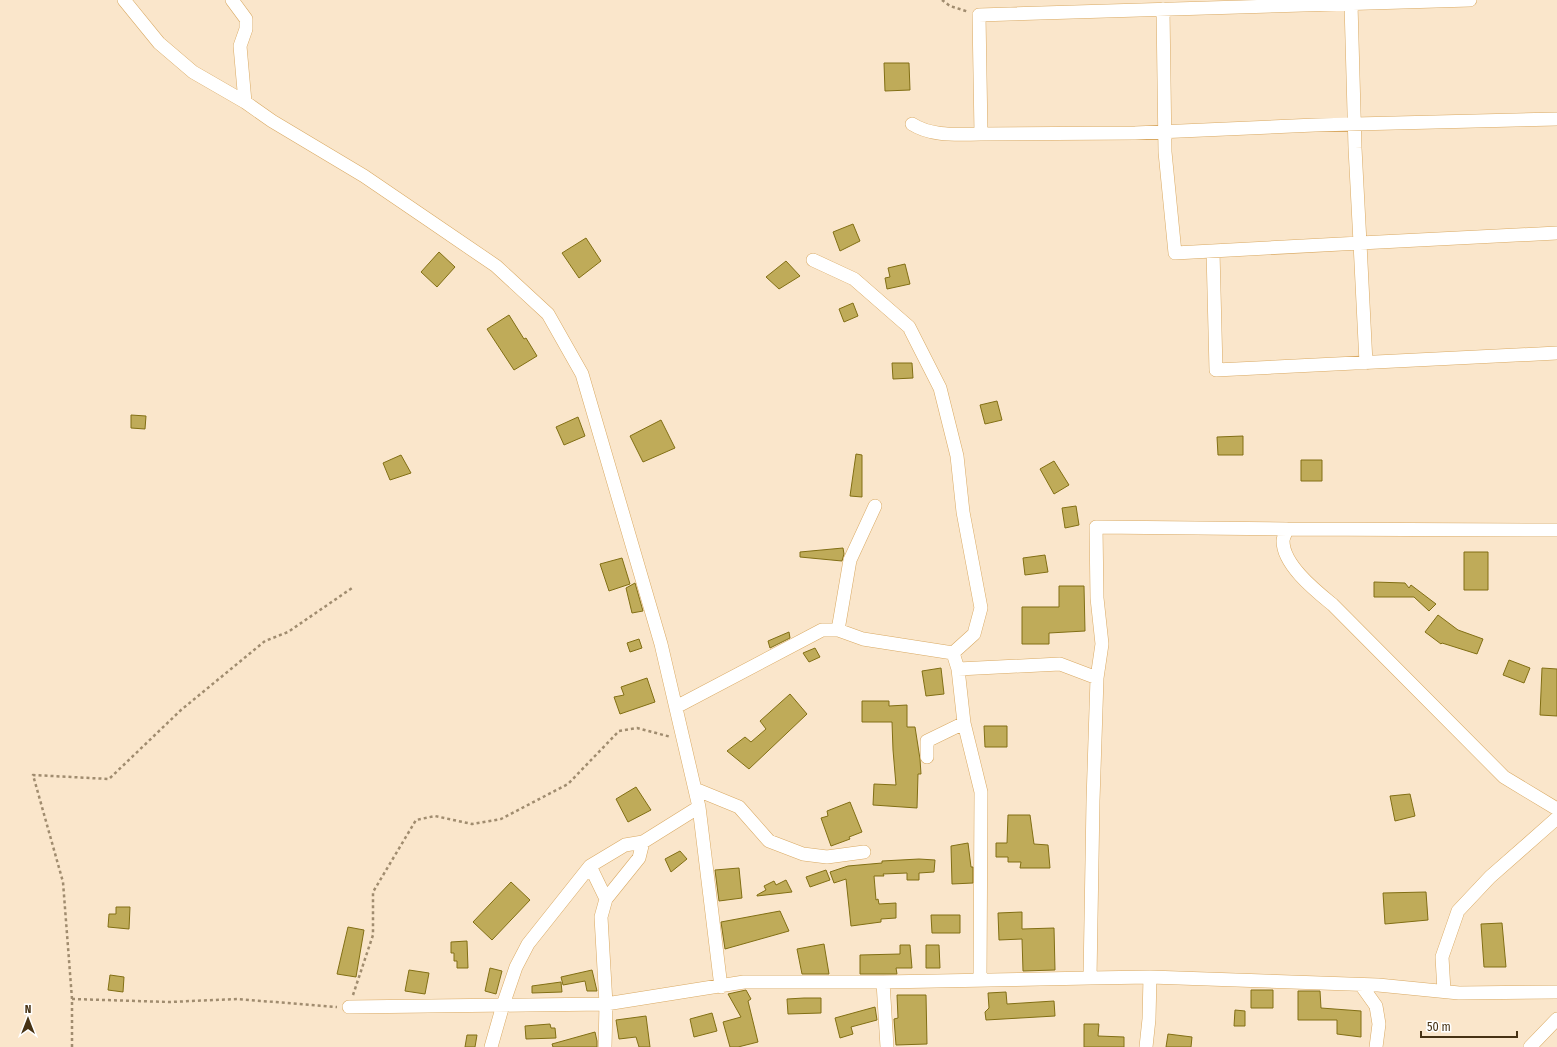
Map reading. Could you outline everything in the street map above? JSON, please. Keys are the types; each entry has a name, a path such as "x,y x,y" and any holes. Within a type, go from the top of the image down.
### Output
{"street":[{"path":"124,0 159,43 193,72 245,102 272,121 364,176 496,266 548,314 582,374 661,644 699,807 721,986"},
{"path":"232,0 246,19 246,29 240,46 245,102"},
{"path":"981,134 978,15 1470,0"},
{"path":"1351,4 1366,363"},
{"path":"1163,9 1165,152 1174,253 1360,242 1557,233"},
{"path":"912,124 919,128 933,132 981,134 1165,132 1355,124 1557,119"},
{"path":"1212,251 1216,370 1557,353"},
{"path":"814,260 854,279 909,327 940,388 957,456 963,512 981,608 974,634 953,653"},
{"path":"838,630 850,560 875,506"},
{"path":"1090,978 1097,678 1102,644 1097,598 1096,527 1557,530"},
{"path":"1287,529 1283,540 1286,556 1308,585 1333,605 1504,777 1557,809"},
{"path":"676,706 822,630 838,630 862,638 953,653"},
{"path":"953,653 958,669 964,723 981,792 980,980"},
{"path":"958,669 1060,664 1097,678"},
{"path":"927,757 927,740 964,723"},
{"path":"695,788 739,807 769,841 803,854 827,857 864,852"},
{"path":"491,1047 516,967 528,944 590,866 625,845 643,842 699,807"},
{"path":"1444,991 1442,957 1458,911 1490,877 1557,818"},
{"path":"605,1047 606,1004 602,917 606,899 639,858 643,842"},
{"path":"590,866 606,899"},
{"path":"1146,1047 1149,1019 1150,977"},
{"path":"349,1007 606,1004 744,982 883,982 1150,977 1361,985 1459,993 1557,992"},
{"path":"883,982 887,1047"},
{"path":"1361,985 1376,1006 1379,1024 1376,1047"},
{"path":"1530,1047 1556,1021"}],"path":[{"path":"942,0 950,6 978,15"},
{"path":"72,1047 72,999 63,882 33,774 109,779 181,710 265,641 288,632 352,588"},
{"path":"72,999 169,1002 236,999 327,1007 349,1007 373,935 373,892 416,820 435,816 472,824 501,819 568,784 618,731 637,728 684,740"}],"building":[{"path":"884,63 909,63 910,90 885,91"},
{"path":"853,224 860,241 840,251 833,232"},
{"path":"586,238 601,261 579,278 562,253"},
{"path":"439,252 455,267 437,287 421,272"},
{"path":"786,261 800,276 779,289 766,277"},
{"path":"905,264 910,284 887,289 885,278 890,277 888,268"},
{"path":"853,303 858,316 844,322 839,309"},
{"path":"509,315 537,356 514,370 487,329"},
{"path":"892,363 912,363 913,378 893,379"},
{"path":"997,401 1002,420 985,424 980,405"},
{"path":"131,415 146,416 145,429 131,428"},
{"path":"578,417 585,436 564,445 556,427"},
{"path":"661,420 675,448 643,462 630,436"},
{"path":"1243,436 1243,455 1218,455 1217,437"},
{"path":"856,454 862,455 862,497 850,496"},
{"path":"401,455 411,473 390,480 383,463"},
{"path":"1301,460 1322,460 1322,481 1301,481"},
{"path":"1054,461 1069,485 1054,494 1040,469"},
{"path":"1076,506 1079,525 1065,528 1062,508"},
{"path":"843,548 844,554 842,561 800,557 800,552"},
{"path":"1464,552 1488,552 1488,590 1464,590"},
{"path":"1045,555 1048,572 1025,575 1023,558"},
{"path":"622,558 630,584 609,591 600,564"},
{"path":"1374,582 1405,583 1409,588 1411,585 1436,604 1429,611 1414,597 1374,597"},
{"path":"635,583 643,611 632,613 626,588"},
{"path":"1059,586 1084,586 1085,631 1049,633 1049,644 1022,644 1022,607 1059,607"},
{"path":"1438,615 1458,630 1483,639 1477,654 1442,643 1441,644 1425,632"},
{"path":"789,632 790,638 770,648 768,641"},
{"path":"639,639 642,648 630,652 627,643"},
{"path":"815,648 820,657 809,662 803,653"},
{"path":"1509,660 1530,668 1524,683 1503,675"},
{"path":"941,668 944,694 926,696 922,671"},
{"path":"1542,668 1557,669 1557,716 1540,715"},
{"path":"647,678 655,702 620,714 614,697 624,695 621,687"},
{"path":"790,694 807,714 749,769 727,751 745,737 751,742 766,729 760,721"},
{"path":"862,701 889,701 889,706 907,705 907,727 915,727 920,759 921,774 918,774 917,808 873,805 874,784 896,785 892,722 862,722"},
{"path":"984,726 1007,726 1007,747 985,747"},
{"path":"636,787 651,810 628,822 616,799"},
{"path":"1410,794 1415,816 1395,821 1390,796"},
{"path":"850,802 862,832 849,837 850,839 831,846 821,818 828,816 827,811"},
{"path":"1008,815 1030,815 1034,844 1048,845 1050,868 1020,868 1021,862 1008,862 1008,857 996,857 996,843 1007,843"},
{"path":"968,843 971,867 973,867 973,883 952,884 951,846"},
{"path":"680,851 687,859 671,872 665,859"},
{"path":"919,859 935,860 934,872 919,873 919,880 907,880 907,873 874,876 876,900 878,899 879,904 896,903 896,918 881,919 881,922 851,926 846,879 834,883 830,872 848,866 882,863 882,861"},
{"path":"739,868 742,898 719,901 715,870"},
{"path":"826,870 830,880 810,887 806,877"},
{"path":"786,880 792,892 757,896 766,890 764,886 774,881 776,885"},
{"path":"511,882 530,900 492,940 473,922"},
{"path":"1426,892 1428,920 1385,924 1383,893"},
{"path":"116,907 130,907 129,929 108,927 109,914 116,914"},
{"path":"780,911 789,931 725,949 721,922"},
{"path":"1022,912 1022,929 1054,928 1055,970 1023,971 1022,939 999,940 998,913"},
{"path":"931,915 960,915 960,933 932,933"},
{"path":"1502,923 1506,967 1484,967 1481,924"},
{"path":"348,927 364,930 356,977 337,974"},
{"path":"467,941 468,968 457,968 457,961 454,961 454,953 451,953 451,942"},
{"path":"824,944 829,974 802,974 797,949"},
{"path":"900,945 910,945 912,968 896,968 897,974 860,974 860,955 900,954"},
{"path":"926,945 939,945 940,968 926,968"},
{"path":"490,968 502,971 496,994 485,991"},
{"path":"409,970 429,973 425,994 405,991"},
{"path":"592,970 597,991 587,991 585,981 563,985 561,977"},
{"path":"110,975 124,977 123,992 108,990"},
{"path":"561,982 562,992 532,993 532,986"},
{"path":"746,990 751,999 748,1001 758,1042 738,1047 730,1047 723,1022 741,1017 728,994"},
{"path":"1251,990 1273,990 1273,1008 1251,1008"},
{"path":"1298,991 1320,991 1321,1008 1361,1011 1361,1037 1337,1034 1337,1020 1298,1020"},
{"path":"1006,992 1007,1004 1054,1001 1055,1016 986,1020 985,1012 989,1008 988,993"},
{"path":"897,995 926,995 927,1044 896,1045 894,1019 898,1018"},
{"path":"821,998 821,1013 788,1014 787,999"},
{"path":"875,1007 877,1020 851,1027 853,1034 840,1038 835,1018"},
{"path":"1235,1010 1245,1011 1245,1026 1234,1026"},
{"path":"712,1013 717,1031 694,1037 690,1019"},
{"path":"646,1016 650,1047 639,1047 636,1037 619,1039 616,1020"},
{"path":"550,1024 551,1028 555,1028 556,1038 526,1039 525,1026"},
{"path":"1084,1024 1099,1024 1098,1036 1124,1037 1124,1047 1084,1047"},
{"path":"595,1032 597,1047 553,1047 552,1044"},
{"path":"1168,1034 1192,1037 1191,1047 1166,1047"},
{"path":"467,1035 477,1035 475,1047 465,1047"}]}
